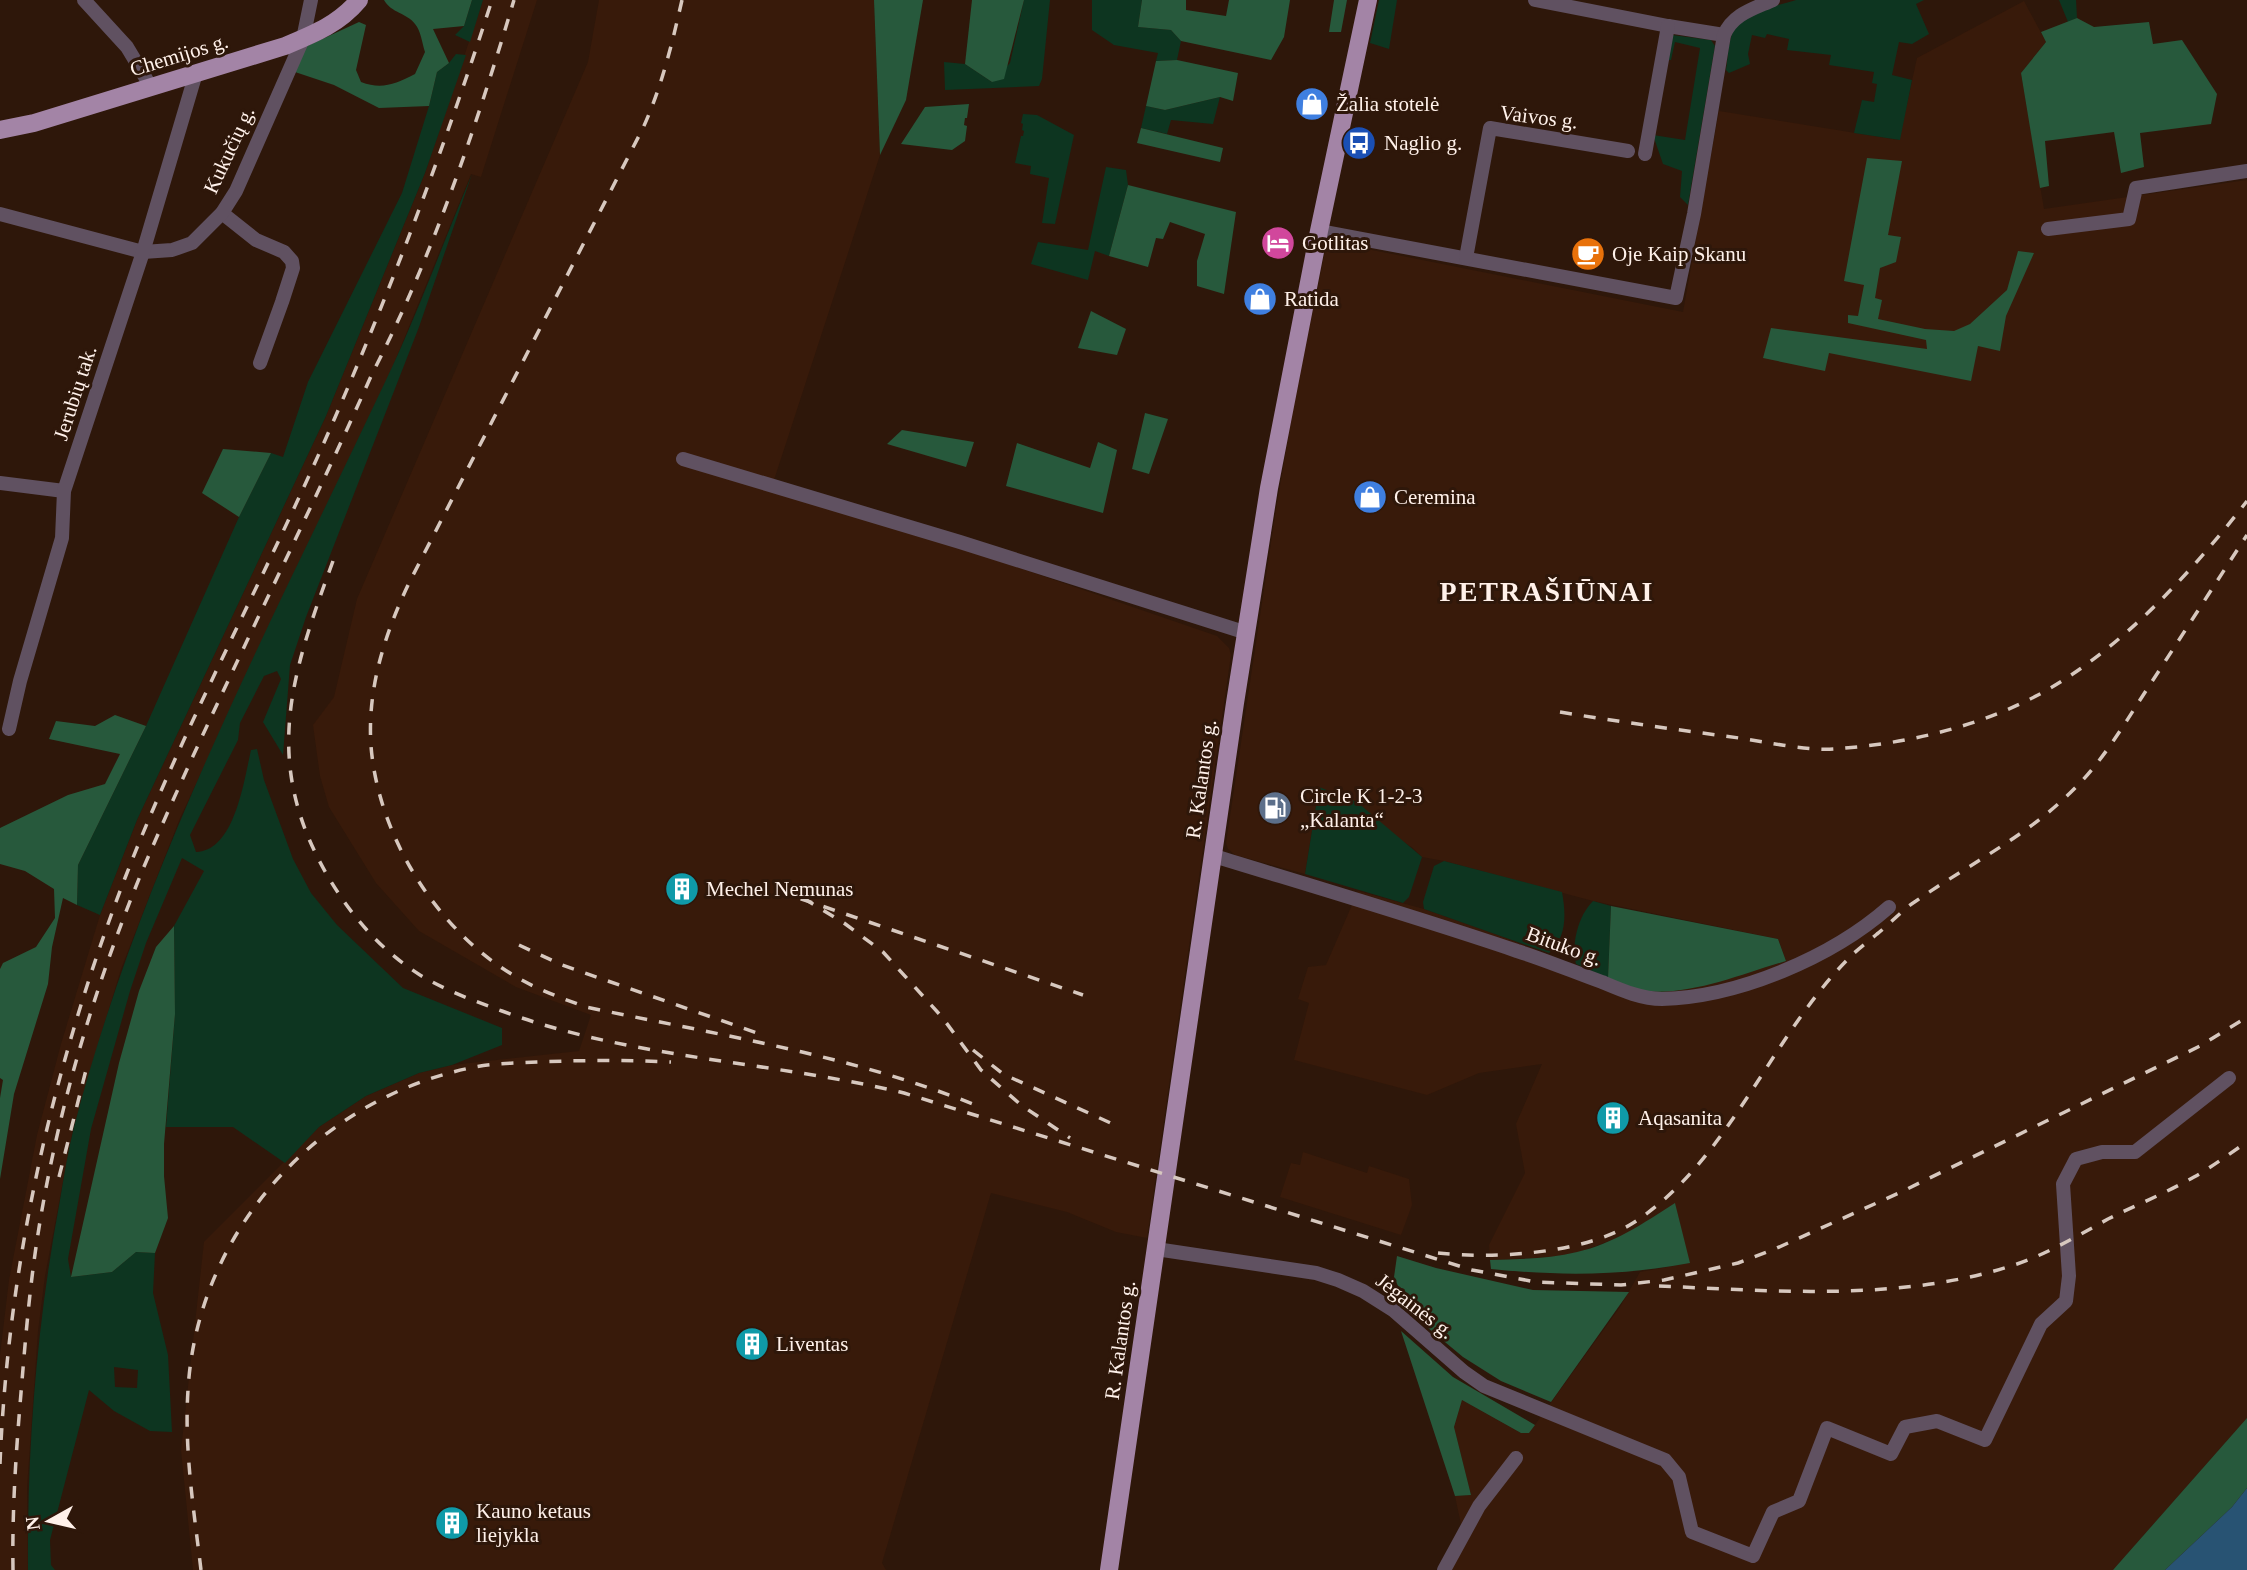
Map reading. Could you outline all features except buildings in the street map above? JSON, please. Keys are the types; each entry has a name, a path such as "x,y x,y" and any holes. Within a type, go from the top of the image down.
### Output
{"main road":[{"name":"Chemijos g.","path":"0,130 34,123 303,39 342,19 359,0"},
{"name":"R. Kalantos g.","path":"1109,1570 1269,488 1368,0"}],"street":[{"path":"84,0 127,47 151,87"},
{"name":"Kukučių g.","path":"0,214 143,252 172,250 192,243 222,213 236,191 303,39 311,0"},
{"path":"1535,0 1724,34"},
{"path":"1319,231 1676,298 1696,200 1724,34 1735,17 1773,0"},
{"path":"1645,154 1668,26"},
{"name":"Jerubių tak.","path":"9,729 20,681 62,538 64,491 143,252 197,73"},
{"name":"Vaivos g.","path":"1466,258 1490,128 1628,151"},
{"path":"2048,229 2129,219 2136,188 2247,171"},
{"path":"222,213 256,240 284,252 292,261 293,268 261,363"},
{"path":"683,459 960,542 1247,633"},
{"path":"0,483 64,491"},
{"name":"Bituko g.","path":"1214,856 1519,951 1639,997 1661,999 1704,994 1782,973 1871,923 1889,907"},
{"name":"Jėgainės g.","path":"1156,1250 1316,1273 1363,1291 1393,1310 1484,1386 1665,1460 1679,1477 1692,1532 1753,1556 1773,1512 1799,1501 1827,1428 1891,1454 1905,1427 1937,1421 1985,1440 2041,1324 2066,1301 2069,1276 2063,1184 2076,1159 2102,1152 2134,1152 2229,1078"},
{"path":"1444,1570 1479,1506 1516,1458"}],"shaded area":[{"path":"483,0 537,0 481,177 471,174 389,376 180,818 121,969 73,1129 45,1276 38,1331 27,1488 28,1570 0,1570 0,1355 9,1280 37,1135 100,915 137,820 326,416 425,173"},
{"path":"599,0 874,0 880,155 773,483 1217,636 1229,648 1231,655 1147,1238 1116,1232 1067,1212 991,1193 882,1563 886,1570 193,1570 181,1450 204,1242 319,1127 366,1096 419,1073 452,1065 579,1051 591,1015 516,987 419,931 376,883 329,807 320,776 313,725 334,697 357,599 588,62"},
{"path":"2024,1 2046,42 2021,73 2044,209 2247,180 2247,1418 2113,1570 1440,1570 1462,1529 1455,1496 1471,1495 1454,1427 1462,1400 1521,1433 1529,1433 1620,1307 1640,1272 1689,1263 1675,1204 1625,1235 1580,1252 1554,1257 1490,1260 1489,1245 1525,1173 1516,1124 1542,1064 1479,1073 1427,1095 1294,1060 1309,1003 1298,999 1308,967 1326,965 1358,891 1424,909 1498,935 1641,991 1701,986 1786,961 1778,939 1593,901 1422,857 1413,848 1319,788 1305,874 1235,855 1228,849 1226,843 1276,509 1327,241 1683,312 1719,111 1899,140 1917,58"},
{"path":"1303,1152 1367,1173 1369,1166 1409,1179 1412,1205 1401,1235 1280,1197 1291,1163 1300,1165"}],"green space":[{"path":"384,0 472,0 464,26 433,29 449,63 437,72 429,106 379,108 334,85 295,72 305,47 359,22 366,25 356,70 361,82 375,86 388,85 415,74 425,52 419,30 412,20 391,8"},
{"path":"472,0 483,0 470,42 455,35 464,26"},
{"path":"874,0 923,0 906,100 880,155"},
{"path":"972,0 1024,0 1004,79 992,82 965,64"},
{"path":"1024,0 1050,0 1039,86 945,90 944,62 965,64 992,82 1010,63"},
{"path":"1092,0 1142,0 1138,27 1171,30 1181,41 1177,60 1156,61 1158,53 1114,45 1092,30"},
{"path":"1142,0 1186,0 1186,10 1226,16 1229,0 1290,0 1284,37 1271,60 1181,41 1171,30 1138,27"},
{"path":"1334,0 1347,0 1341,32 1329,32"},
{"path":"1379,0 1397,0 1389,49 1370,43"},
{"path":"1796,0 1924,0 1916,4 1929,34 1912,44 1899,42 1892,75 1912,80 1900,140 1854,133 1862,100 1874,102 1877,84 1872,83 1874,72 1829,65 1831,55 1787,50 1789,39 1767,34 1765,38 1752,35 1748,54 1750,64 1729,73 1726,70 1730,40 1738,24 1761,10"},
{"path":"2059,0 2076,0 2077,18 2068,22"},
{"path":"2077,18 2094,27 2149,22 2153,44 2182,40 2217,94 2211,124 2140,133 2144,167 2121,173 2114,132 2045,141 2049,186 2040,188 2021,73 2046,42 2041,32"},
{"path":"1672,35 1711,40 1715,46 1688,205 1680,197 1682,171 1663,164 1653,135 1685,140 1700,48 1675,42 1671,60 1666,60"},
{"path":"456,54 466,55 425,173 326,416 137,820 100,915 77,905 78,865 146,726 239,517 271,453 283,457 308,382 402,193 437,72"},
{"path":"1177,60 1238,73 1233,101 1220,97 1165,110 1146,106 1156,61"},
{"path":"1220,97 1213,124 1171,120 1167,134 1141,128 1146,106 1165,110"},
{"path":"969,104 964,125 967,126 965,141 952,150 901,144 925,107"},
{"path":"1023,114 1037,115 1074,135 1055,224 1042,223 1049,178 1030,174 1031,166 1015,163 1024,131 1021,123"},
{"path":"1141,128 1223,148 1220,162 1137,143"},
{"path":"1867,158 1902,161 1888,235 1901,237 1896,262 1880,268 1875,298 1882,300 1878,319 1925,329 1954,331 1970,324 2007,290 2018,251 2034,253 2006,316 2000,351 1978,346 1971,381 1829,353 1825,371 1763,358 1771,328 1927,349 1926,340 1848,323 1848,315 1858,316 1864,285 1844,281"},
{"path":"1106,167 1126,170 1128,185 1109,256 1095,251 1088,280 1031,264 1038,242 1088,250"},
{"path":"472,174 419,327 306,617 290,665 283,755 263,722 281,679 277,671 264,676 240,723 238,740 190,835 196,852 209,849 220,840 229,827 241,795 251,750 257,749 264,780 293,859 311,893 337,925 403,988 502,1028 502,1045 452,1065 419,1073 366,1096 319,1127 285,1163 233,1127 166,1127 175,1014 174,926 204,871 182,858 146,943 130,991 91,1129 68,1259 71,1277 112,1272 136,1252 155,1253 153,1293 168,1355 172,1432 150,1431 114,1411 89,1390 50,1540 51,1565 55,1570 28,1570 29,1477 45,1292 70,1145 102,1030 135,934 212,747 398,355","holes":["114,1367 138,1370 137,1388 115,1387"]},
{"path":"1128,185 1236,212 1224,294 1197,286 1197,261 1205,234 1170,222 1163,239 1156,238 1148,267 1109,256"},
{"path":"1091,311 1126,329 1117,355 1078,348"},
{"path":"1145,413 1168,419 1149,474 1132,469"},
{"path":"902,430 974,442 966,467 887,444"},
{"path":"1098,442 1117,450 1103,513 1006,486 1017,443 1090,468"},
{"path":"223,449 271,453 239,517 202,493"},
{"path":"115,715 146,726 78,865 77,905 63,898 52,947 48,984 14,1094 0,1179 0,1098 3,1080 0,1078 0,969 3,963 36,947 55,918 54,889 25,871 0,864 0,828 68,795 105,784 120,754 49,739 56,721 95,726"},
{"path":"1319,787 1357,802 1422,857 1409,897 1403,903 1305,874"},
{"path":"1444,861 1562,892 1564,925 1555,947 1549,953 1424,909 1423,902 1434,866"},
{"path":"1593,901 1611,906 1608,978 1576,964 1574,948 1577,931 1583,914"},
{"path":"1611,906 1778,939 1786,961 1698,987 1662,992 1635,989 1608,978"},
{"path":"174,926 175,1014 164,1144 168,1218 155,1253 136,1252 112,1272 71,1277 119,1063 139,991 156,947"},
{"path":"1675,1203 1690,1263 1590,1274 1491,1269 1490,1260 1545,1257 1603,1244"},
{"path":"1397,1256 1436,1268 1533,1290 1629,1292 1551,1402 1501,1381 1463,1357 1410,1313 1394,1277"},
{"path":"1401,1331 1453,1377 1535,1425 1529,1433 1521,1433 1462,1400 1454,1427 1471,1495 1455,1496"},
{"path":"2247,1418 2247,1488 2232,1507 2165,1570 2113,1570"}],"water":[{"path":"2247,1488 2247,1570 2165,1570 2232,1507"}],"railway":[{"path":"0,1464 13,1314 38,1166 76,1020 99,949 125,878 172,767 301,493 372,330 435,166 492,0"},
{"path":"13,1570 18,1437 36,1247 65,1103 92,1008 125,915 170,807 415,284 452,190 514,0"},
{"path":"682,0 661,81 643,128 410,581 393,621 380,661 372,703 371,746 376,780 385,813 399,845 436,906 485,956 522,980 586,1007 833,1060 930,1088 978,1106"},
{"path":"1560,712 1812,749 1860,747 1939,733 2014,707 2068,677 2097,656 2178,582 2247,501"},
{"path":"1438,1253 1511,1254 1565,1248 1590,1242 1633,1223 1667,1197 1697,1166 1723,1132 1796,1023 1822,988 1851,956 1911,905 2053,809 2082,781 2113,741 2247,535"},
{"path":"333,561 295,683 289,759 295,798 309,838 339,894 381,944 420,975 502,1011 601,1040 803,1073 904,1093 1472,1270 1536,1282 1621,1285 1664,1280 1738,1263 1901,1192 2200,1046 2247,1017"},
{"path":"778,891 1083,995"},
{"path":"803,898 844,923 883,952 942,1017 981,1070 1021,1105 1070,1138"},
{"path":"519,945 562,965 763,1035"},
{"path":"973,1050 1003,1074 1115,1125"},
{"path":"59,1177 88,1062"},
{"path":"201,1570 187,1435 188,1390 197,1332 215,1277 242,1226 276,1180 318,1140 366,1108 418,1083 475,1067 499,1064 671,1062"},
{"path":"1659,1286 1840,1291 1930,1284 1974,1276 2029,1260 2052,1249 2183,1183 2247,1142"}],"place":[{"name":"Žalia stotelė","path":"1312,104"},
{"name":"Naglio g.","path":"1359,143"},
{"name":"Gotlitas","path":"1278,243"},
{"name":"Oje Kaip Skanu","path":"1588,254"},
{"name":"Ratida","path":"1260,299"},
{"name":"Ceremina","path":"1370,497"},
{"name":"Circle K 1-2-3 „Kalanta“","path":"1275,808"},
{"name":"Mechel Nemunas","path":"682,889"},
{"name":"Aqasanita","path":"1613,1118"},
{"name":"Liventas","path":"752,1344"},
{"name":"Kauno ketaus liejykla","path":"452,1523"}],"district":[{"name":"PETRAŠIŪNAI","path":"1547,591"}]}
